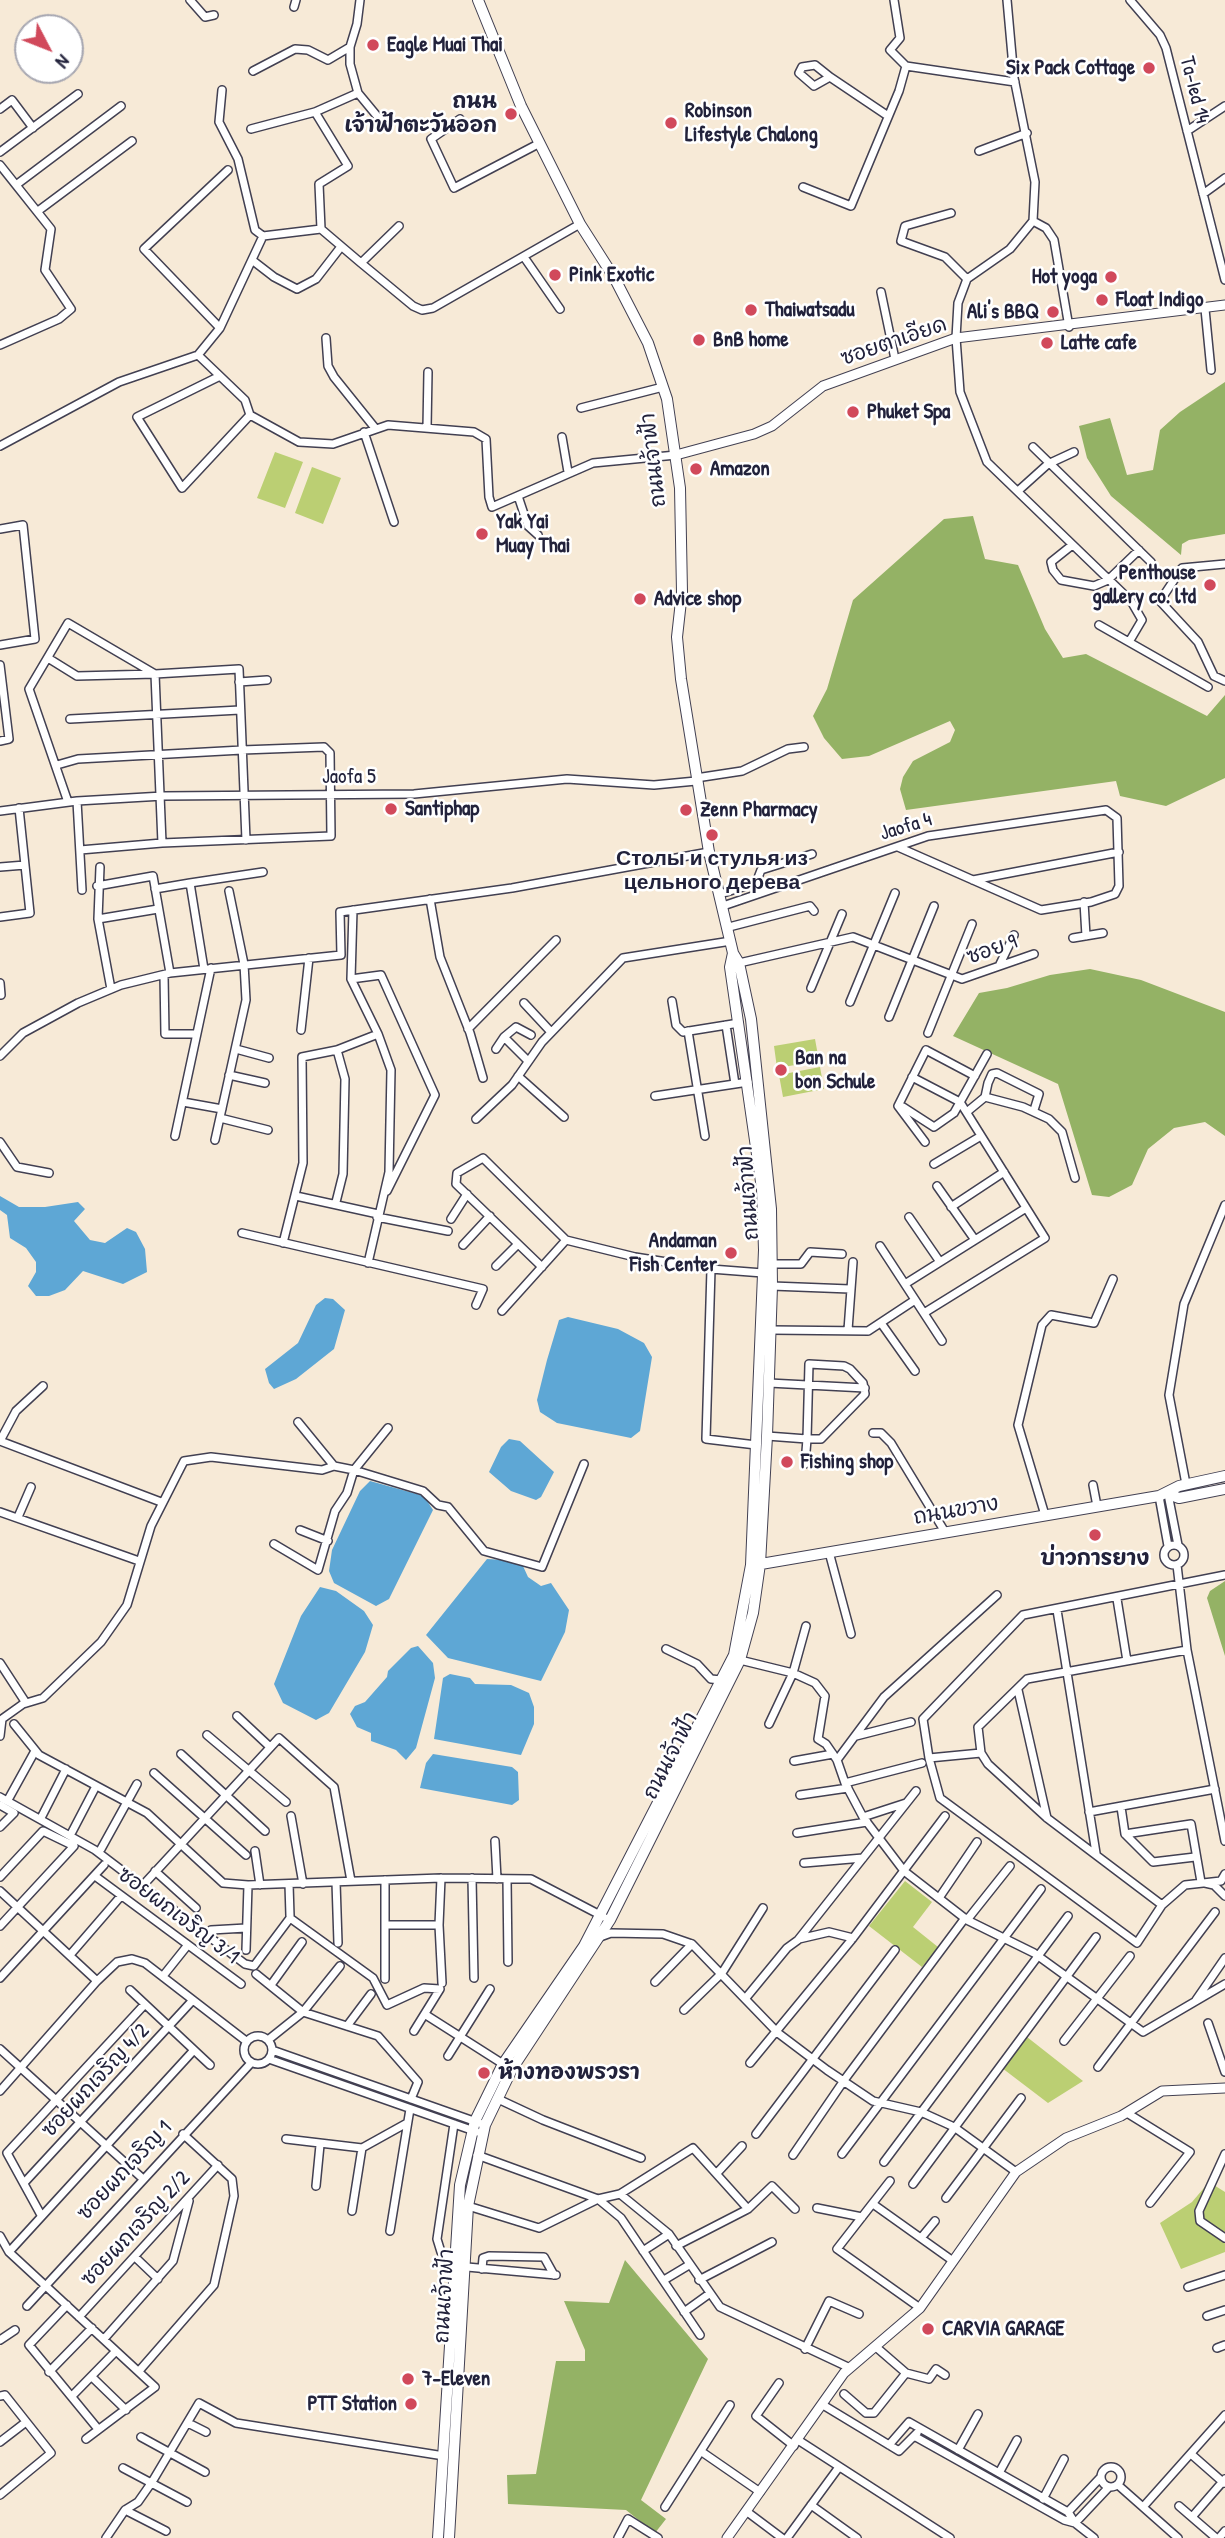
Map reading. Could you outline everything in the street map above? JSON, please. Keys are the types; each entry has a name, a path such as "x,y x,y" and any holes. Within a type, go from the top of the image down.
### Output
{"main road":[{"name":"ถนนเจ้าฟ้า","path":"449,2538 467,2267 468,2206 479,2127 498,2099 512,2069 610,1920 740,1660 753,1614 763,1273 762,1189 730,967 733,953 729,927 709,852 696,780 677,637 682,592 680,488 663,387 648,343 615,279 580,224 540,143 505,69 478,0"},
{"name":"ถนนเจ้าฟ้า","path":"438,2538 460,2185 503,2064 584,1946 734,1656 755,1565 767,1436 772,1264 768,1168 751,1019 740,963 733,953"},
{"name":"ถนนขวาง","path":"755,1565 1164,1495 1186,1484 1225,1476"},
{"name":"ถนนขวาง","path":"1164,1495 1178,1498 1225,1489"}],"street":[{"path":"190,0 205,17 214,15"},
{"path":"359,0 357,24 349,47 350,64 358,93 382,122"},
{"path":"894,0 900,38 890,50 906,66 1015,82"},
{"path":"1007,0 1015,82 1035,183 1033,221 1010,249 967,279 958,303 956,338 960,392 987,462 1131,601 1142,620 1129,642"},
{"name":"Ta-Ied 14","path":"1130,0 1160,35 1166,48 1225,280"},
{"path":"253,71 295,49 308,50 328,60 349,47"},
{"path":"803,187 851,206 906,66"},
{"path":"830,77 888,116"},
{"path":"222,90 219,122 237,159 255,230 263,236 321,229"},
{"path":"251,129 316,112 358,93"},
{"path":"0,152 78,94"},
{"path":"0,109 12,100 33,128"},
{"path":"16,185 121,106"},
{"path":"1187,131 1225,107"},
{"path":"316,112 348,166 319,184 321,229 340,248 422,310 433,309 580,224"},
{"path":"460,119 430,139 454,188 540,143"},
{"path":"979,151 1027,134"},
{"path":"38,211 132,141"},
{"path":"0,165 51,229 45,270 71,309 59,319 0,345"},
{"path":"220,328 144,249 228,170"},
{"path":"0,180 7,174"},
{"path":"1203,194 1225,178"},
{"path":"951,213 905,226 901,241 945,257 967,279"},
{"path":"1033,221 1046,228 1054,240 1069,327"},
{"path":"360,263 399,226"},
{"path":"0,446 119,382 198,355 220,328 263,236"},
{"path":"252,260 274,278 297,289 316,279 340,248"},
{"path":"524,257 560,309"},
{"path":"881,292 895,359"},
{"name":"ซอยตาเอียด","path":"676,455 754,434 772,426 823,386 956,338 1069,327 1225,305"},
{"path":"1205,309 1212,370"},
{"path":"326,338 325,354 334,377 375,428"},
{"path":"198,355 245,400 250,415 299,442 333,444 388,425 474,432 486,439 489,497 492,507 593,463 676,455"},
{"path":"427,428 428,372"},
{"path":"218,376 137,417 182,488 250,415"},
{"path":"581,408 663,387"},
{"path":"364,432 394,522"},
{"path":"562,437 568,472"},
{"path":"1033,447 1151,562"},
{"path":"1018,491 1048,464 1074,452"},
{"path":"519,496 528,526 538,534"},
{"path":"0,529 23,525 35,639 0,645"},
{"path":"1071,546 1051,562 1053,570 1061,579 1094,586 1108,580 1139,550"},
{"path":"1224,566 1182,568 1160,601 1198,642 1214,676 1225,681"},
{"path":"68,802 29,689 68,623 155,674"},
{"path":"1099,625 1208,687"},
{"path":"47,658 76,676 239,669 246,840"},
{"path":"0,665 9,739 0,741"},
{"path":"155,674 162,843"},
{"path":"239,682 267,680"},
{"path":"70,719 240,710"},
{"path":"57,765 78,759 242,750 324,747 330,753 331,836 162,843 80,850"},
{"name":"Jaofa 5","path":"0,811 77,801 160,797 414,794 567,779 654,785 742,771 788,749 804,747"},
{"path":"77,801 82,890"},
{"path":"0,917 30,914 19,808"},
{"name":"Jaofa 4","path":"723,906 928,836 1107,810 1117,818 1119,852"},
{"path":"898,847 1041,910 1115,894 1119,886 1119,852 973,880"},
{"path":"0,1056 23,1033 78,1003 111,989 167,974 207,968 341,955 340,912 709,852"},
{"path":"720,894 751,886 756,883 761,870 812,854"},
{"path":"0,867 25,865"},
{"path":"100,867 97,886 98,919 111,989"},
{"path":"155,888 263,872"},
{"path":"97,886 153,876 167,974 164,1034 196,1034"},
{"path":"175,1136 207,968 190,883"},
{"path":"215,1140 246,1000 244,964 229,891"},
{"path":"850,1002 895,893"},
{"path":"430,899 440,957 468,1029 483,1078"},
{"path":"1084,902 1086,936"},
{"path":"729,927 810,906 814,911"},
{"path":"889,1017 934,906"},
{"path":"98,919 158,909"},
{"path":"353,910 351,979 378,1034 391,1070 389,1172 368,1263"},
{"path":"811,988 842,914"},
{"path":"928,1033 972,924"},
{"path":"1073,939 1102,933"},
{"path":"1000,964 1014,935"},
{"path":"740,963 853,937 951,975"},
{"path":"468,1029 556,940"},
{"path":"476,1119 518,1076 551,1032 622,958 731,941"},
{"name":"ซอย 9","path":"951,975 962,979 1034,954"},
{"path":"300,1030 309,958"},
{"path":"351,979 381,975 435,1095 382,1201"},
{"path":"0,983 1,995"},
{"path":"672,1001 676,1025 683,1032 739,1023"},
{"path":"524,1003 551,1032"},
{"path":"726,1025 735,1084"},
{"path":"496,1049 504,1037 516,1027 531,1035"},
{"path":"688,1031 705,1136"},
{"path":"283,1243 303,1163 302,1057 338,1050 378,1034"},
{"path":"504,1037 528,1060"},
{"path":"236,1049 269,1058"},
{"path":"336,1202 343,1174 345,1079 338,1050"},
{"path":"899,1104 926,1050 975,1076"},
{"path":"899,1104 934,1127 954,1113 987,1054"},
{"path":"968,1111 985,1097 992,1074 997,1073 1039,1094 1034,1110"},
{"path":"229,1075 265,1083"},
{"path":"518,1076 564,1117"},
{"path":"912,1077 960,1102 968,1111 1045,1238 924,1313"},
{"path":"655,1096 748,1082"},
{"path":"985,1097 1034,1110 1059,1126 1075,1178"},
{"path":"183,1102 222,1109"},
{"path":"899,1104 925,1142"},
{"path":"220,1118 268,1130"},
{"path":"934,1164 981,1136"},
{"path":"0,1142 16,1167 49,1173"},
{"path":"542,1267 455,1182 457,1173 483,1158 566,1240 635,1257 712,1269 763,1273"},
{"path":"951,1207 1004,1172"},
{"path":"937,1186 975,1240"},
{"path":"451,1219 467,1194"},
{"path":"296,1196 336,1202 378,1216 448,1231"},
{"path":"1186,1484 1169,1395 1184,1304 1225,1205"},
{"path":"905,1284 1026,1208"},
{"path":"463,1245 490,1216"},
{"path":"909,1217 940,1262"},
{"path":"242,1233 483,1289 476,1305"},
{"path":"502,1311 566,1240"},
{"path":"496,1266 518,1244"},
{"path":"880,1246 942,1341"},
{"path":"772,1264 801,1264 810,1252 842,1254"},
{"path":"848,1331 853,1262"},
{"path":"712,1269 706,1439 756,1445"},
{"path":"1045,1515 1018,1424 1042,1325 1051,1315 1094,1323 1113,1279"},
{"path":"772,1286 850,1289"},
{"path":"771,1330 868,1331 915,1300"},
{"path":"881,1323 915,1371"},
{"path":"767,1436 807,1439 821,1439 865,1394 865,1388 857,1375 844,1366 809,1364 807,1439 805,1464"},
{"path":"769,1383 865,1388"},
{"path":"43,1386 16,1411 0,1441 161,1502"},
{"path":"298,1422 334,1466"},
{"path":"274,1544 318,1570 335,1511 347,1493 354,1470 388,1428"},
{"path":"873,1433 881,1433 891,1443 945,1532"},
{"path":"0,1736 2,1719 26,1703 43,1699 101,1642 127,1605 139,1561 161,1502 184,1461 211,1457 323,1470 334,1466 354,1470 424,1491 438,1505 447,1507 484,1550 542,1567 583,1464"},
{"path":"1093,1485 1097,1506"},
{"path":"18,1517 31,1487"},
{"path":"1164,1495 1178,1545 1184,1554 1177,1565 1187,1650 1225,1841"},
{"path":"1164,1495 1168,1546 1163,1554 1165,1560 1177,1565"},
{"path":"0,1512 139,1561"},
{"path":"300,1530 328,1541"},
{"path":"1168,1546 1178,1545"},
{"path":"830,1552 850,1634"},
{"path":"1225,1575 1117,1599 1023,1615 923,1719 925,1760 940,1798 1137,1943 1163,1905 1185,1885 1221,1881 1225,1874"},
{"path":"794,1761 835,1757 855,1736 884,1697 998,1595"},
{"path":"1117,1599 1127,1661"},
{"path":"1057,1610 1096,1853"},
{"path":"769,1724 793,1673 806,1626"},
{"path":"666,1649 697,1664 711,1679 721,1680"},
{"path":"1163,1905 1047,1818 988,1764 981,1753 978,1727 1027,1679 1187,1650"},
{"path":"740,1660 793,1673 815,1683 825,1696 818,1739 826,1744 835,1757 846,1785 865,1820 904,1871 966,1919 1038,1956 1143,2032 1225,1984"},
{"path":"0,1663 26,1703"},
{"path":"1018,1690 1047,1818"},
{"path":"237,1716 270,1747"},
{"path":"855,1736 911,1722"},
{"path":"14,1724 36,1751 147,1814 223,1883 260,1885 441,1878 531,1879 610,1920"},
{"path":"207,1735 286,1802"},
{"path":"145,1883 279,1738 334,1787 351,1881"},
{"path":"9,1798 36,1751"},
{"path":"800,1795 846,1785 925,1760 981,1753"},
{"path":"181,1754 265,1831"},
{"path":"42,1816 66,1769"},
{"path":"154,1773 246,1855"},
{"path":"101,1849 136,1784"},
{"path":"72,1832 96,1786"},
{"path":"1089,1812 1214,1789"},
{"path":"745,1999 787,1948 798,1940 916,1790"},
{"path":"0,1797 95,1850 246,1964 254,1965 290,1918 373,1978 387,2005 424,1988 440,1989 414,2031"},
{"path":"797,1833 865,1820 906,1803"},
{"path":"0,1805 14,1812 0,1827"},
{"path":"1121,1807 1125,1834 1153,1862 1195,1857"},
{"path":"291,1815 303,1884"},
{"path":"750,2063 778,2033 853,1938 945,1816"},
{"path":"1125,1834 1191,1824 1201,1882"},
{"path":"0,1877 43,1831 74,1846 0,1926"},
{"path":"495,1841 497,1879"},
{"path":"939,1898 977,1842"},
{"path":"255,1851 260,1885"},
{"path":"804,1863 863,1858"},
{"path":"0,1978 104,1865"},
{"path":"793,2155 845,2079 966,1919 1010,1866"},
{"path":"155,1871 196,1908"},
{"name":"ซอยผถเจริญ 3/1","path":"95,1875 241,1984"},
{"path":"441,1878 439,1925 442,1983"},
{"path":"472,1878 474,1978"},
{"path":"507,1879 509,1962"},
{"path":"384,1880 385,1979"},
{"path":"336,1882 338,1943"},
{"path":"1201,1882 1214,1885 1225,1896"},
{"path":"289,1884 290,1916"},
{"path":"246,1950 248,1885"},
{"path":"842,2154 1041,1889"},
{"path":"0,1891 97,1981"},
{"path":"70,1955 121,1896"},
{"path":"684,2010 722,1973 763,1908"},
{"path":"1098,2067 1214,1912"},
{"path":"884,2162 1068,1916"},
{"path":"386,1924 439,1925"},
{"path":"211,1930 247,1928"},
{"path":"798,1940 829,1931 853,1938"},
{"path":"600,1937 611,1933 663,1934 692,1944 778,2033 873,2101 921,2112 954,2127 1016,2172"},
{"path":"913,2184 1096,1937"},
{"path":"271,1985 302,1942"},
{"path":"654,1982 692,1944"},
{"path":"163,1976 187,1946"},
{"path":"756,2134 895,1950"},
{"path":"1064,2041 1129,1956"},
{"path":"1194,2002 1225,1958"},
{"path":"0,2091 117,1962 132,1959 163,1976 246,2041"},
{"path":"268,2040 303,2012 340,1966"},
{"path":"256,1974 303,2012 378,2036 418,2082 411,2099"},
{"path":"448,2056 490,1989"},
{"path":"130,1990 210,2065"},
{"path":"347,2026 371,1994"},
{"name":"ซอยผถเจริญ 4/2","path":"24,2183 192,2001"},
{"path":"41,2215 7,2153 145,2004"},
{"path":"426,2015 503,2064"},
{"path":"727,2538 850,2368 920,2308 1016,2172 1066,2138 1126,2113 1162,2091 1224,2088 1225,2073 1208,2024"},
{"path":"260,2036 268,2040 272,2050 269,2059 263,2064 251,2063 245,2056 246,2041 260,2036"},
{"path":"0,2049 142,2178"},
{"path":"9,2252 194,2049"},
{"path":"272,2050 411,2099 479,2127"},
{"path":"269,2059 454,2124 479,2127"},
{"name":"ซอยผถเจริญ 1","path":"27,2306 142,2178 251,2063"},
{"path":"946,2198 1021,2098"},
{"path":"498,2099 543,2120 641,2158"},
{"path":"390,2231 410,2109"},
{"path":"1126,2113 1190,2152 1150,2203"},
{"path":"286,2139 362,2148 407,2123"},
{"path":"454,2124 437,2239 441,2252 455,2260"},
{"path":"139,2371 214,2285 234,2196 232,2179 183,2134"},
{"path":"316,2186 320,2145"},
{"path":"717,2173 742,2146"},
{"path":"352,2211 362,2148"},
{"path":"468,2206 539,2228 598,2199 620,2194 693,2148 748,2209"},
{"path":"1225,2154 1199,2211 1200,2221 1225,2238"},
{"path":"477,2155 598,2199 621,2218 700,2336"},
{"name":"ซอยผถเจริญ 2/2","path":"79,2317 218,2165"},
{"path":"890,2181 837,2249 920,2308"},
{"path":"676,2245 748,2209 772,2186 795,2209"},
{"path":"620,2194 669,2234 720,2307 850,2368"},
{"path":"104,2339 173,2261 190,2197"},
{"path":"873,2204 953,2261"},
{"path":"817,2208 862,2217"},
{"path":"921,2238 934,2221"},
{"path":"643,2251 669,2234"},
{"path":"0,2236 9,2252 155,2387 86,2439"},
{"path":"699,2280 772,2242"},
{"path":"467,2267 482,2269 556,2275 544,2257 489,2256 484,2258 482,2269"},
{"path":"135,2257 158,2279"},
{"path":"664,2280 689,2264"},
{"path":"1188,2287 1225,2275"},
{"path":"684,2312 709,2294"},
{"path":"805,2349 829,2301 859,2314"},
{"path":"67,2305 29,2345 97,2429"},
{"path":"1207,2316 1225,2311"},
{"path":"49,2372 92,2328"},
{"path":"0,2340 15,2330"},
{"path":"876,2347 906,2373 929,2379 936,2369 946,2375"},
{"path":"72,2396 116,2351"},
{"path":"844,2394 866,2413 874,2413 906,2373"},
{"path":"92,2377 126,2410"},
{"path":"779,2383 757,2416 950,2538"},
{"path":"0,2396 5,2395 51,2453 0,2496"},
{"path":"107,2538 125,2510 138,2502 152,2482 199,2403 236,2424 444,2456"},
{"path":"665,2507 730,2405"},
{"path":"823,2405 899,2451 921,2429"},
{"path":"958,2450 978,2414"},
{"path":"1143,2507 1223,2420"},
{"path":"0,2442 26,2422"},
{"path":"889,2445 909,2422 1068,2512 1075,2523"},
{"path":"188,2423 206,2432"},
{"path":"914,2436 1039,2506 1075,2523 1094,2538"},
{"path":"141,2437 205,2472"},
{"path":"999,2473 1017,2440"},
{"path":"702,2452 760,2492"},
{"path":"1191,2454 1224,2482 1192,2517"},
{"path":"1039,2506 1064,2459"},
{"path":"1068,2512 1100,2478 1104,2469 1113,2467 1120,2473 1118,2485"},
{"path":"123,2468 187,2502"},
{"path":"746,2511 785,2538 839,2468"},
{"path":"1100,2478 1108,2488"},
{"path":"1075,2523 1108,2488 1118,2485"},
{"path":"1118,2485 1178,2538"},
{"path":"811,2505 857,2538"},
{"path":"1179,2506 1217,2538 1225,2531"},
{"path":"125,2510 166,2531"},
{"path":"618,2538 628,2519 658,2538"}],"green space":[{"path":"1225,382 1225,534 1189,540 1182,544 1181,555 1111,496 1087,458 1079,426 1110,418 1127,475 1153,470 1160,430 1180,412"},
{"path":"275,452 303,462 285,508 257,498"},
{"path":"312,467 341,478 323,524 295,513"},
{"path":"973,516 985,559 1018,565 1045,629 1063,658 1086,654 1207,716 1225,695 1225,778 1166,806 1120,796 1116,781 906,810 900,789 903,777 913,761 950,742 955,730 950,721 869,756 842,759 824,738 813,716 827,689 853,600 944,519"},
{"path":"1090,969 1141,980 1225,1012 1225,1136 1205,1122 1174,1128 1148,1149 1132,1185 1109,1197 1092,1195 1058,1084 953,1036 979,993 1050,975"},
{"path":"815,1039 819,1061 777,1068 774,1046"},
{"path":"820,1067 824,1089 783,1097 779,1075"},
{"path":"1225,1581 1225,1656 1207,1598 1210,1591"},
{"path":"905,1881 932,1902 913,1927 938,1947 922,1967 869,1926"},
{"path":"1027,2037 1083,2081 1048,2103 1002,2068"},
{"path":"1209,2182 1225,2192 1225,2252 1181,2269 1160,2223 1192,2202"},
{"path":"625,2260 708,2359 641,2500 666,2519 655,2533 626,2510 508,2504 507,2475 536,2474 556,2361 585,2361 585,2350 564,2301 609,2303"}],"water":[{"path":"0,1196 19,1207 45,1207 78,1202 85,1209 74,1221 90,1240 105,1243 127,1228 136,1232 145,1249 147,1272 123,1284 83,1271 65,1290 49,1296 36,1296 28,1286 36,1272 36,1262 26,1248 10,1238 7,1215 0,1210"},
{"path":"325,1298 333,1299 345,1310 334,1349 296,1379 274,1389 265,1369 298,1343 316,1305"},
{"path":"568,1317 618,1329 644,1343 652,1357 640,1431 631,1438 557,1423 540,1412 537,1400 547,1360 559,1320"},
{"path":"509,1439 520,1441 554,1472 541,1497 536,1500 511,1491 489,1472 501,1447"},
{"path":"370,1481 424,1496 433,1510 389,1599 376,1606 334,1583 329,1571 332,1550 360,1491"},
{"path":"487,1559 505,1560 523,1566 528,1577 541,1586 551,1583 569,1610 565,1632 541,1681 448,1658 426,1635"},
{"path":"320,1587 336,1591 364,1611 373,1625 365,1652 329,1713 316,1720 283,1703 274,1684 301,1616"},
{"path":"418,1646 433,1663 435,1678 416,1748 406,1760 396,1750 371,1741 371,1733 357,1727 350,1714 355,1706 365,1702 387,1677 388,1671 411,1648"},
{"path":"450,1674 470,1678 475,1684 511,1685 529,1693 534,1707 534,1724 521,1755 434,1739 443,1678"},
{"path":"433,1754 512,1767 518,1772 519,1800 512,1805 420,1788 426,1763"}],"place":[{"name":"Eagle Muai Thai","path":"373,45"},
{"name":"Six Pack Cottage","path":"1149,68"},
{"name":"ถนน เจ้าฟ้าตะวันออก","path":"511,114"},
{"name":"Robinson Lifestyle Chalong","path":"671,123"},
{"name":"Pink Exotic","path":"555,275"},
{"name":"Hot yoga","path":"1111,277"},
{"name":"Float Indigo","path":"1102,300"},
{"name":"Thaiwatsadu","path":"751,310"},
{"name":"Ali's BBQ","path":"1053,312"},
{"name":"BnB home","path":"699,340"},
{"name":"Latte cafe","path":"1047,343"},
{"name":"Phuket Spa","path":"853,412"},
{"name":"Amazon","path":"696,469"},
{"name":"Yak Yai Muay Thai","path":"482,534"},
{"name":"Penthouse gallery co. ltd","path":"1210,585"},
{"name":"Advice shop","path":"640,599"},
{"name":"Santiphap","path":"391,809"},
{"name":"Zenn Pharmacy","path":"686,810"},
{"name":"Столы и стулья из цельного дерева","path":"712,835"},
{"name":"Ban na bon Schule","path":"781,1070"},
{"name":"Andaman Fish Center","path":"731,1253"},
{"name":"Fishing shop","path":"787,1462"},
{"name":"บ่าวการยาง","path":"1095,1535"},
{"name":"ห้างทองพรวรา","path":"484,2073"},
{"name":"CARVIA GARAGE","path":"928,2329"},
{"name":"7-Eleven","path":"408,2379"},
{"name":"PTT Station","path":"411,2404"}]}
